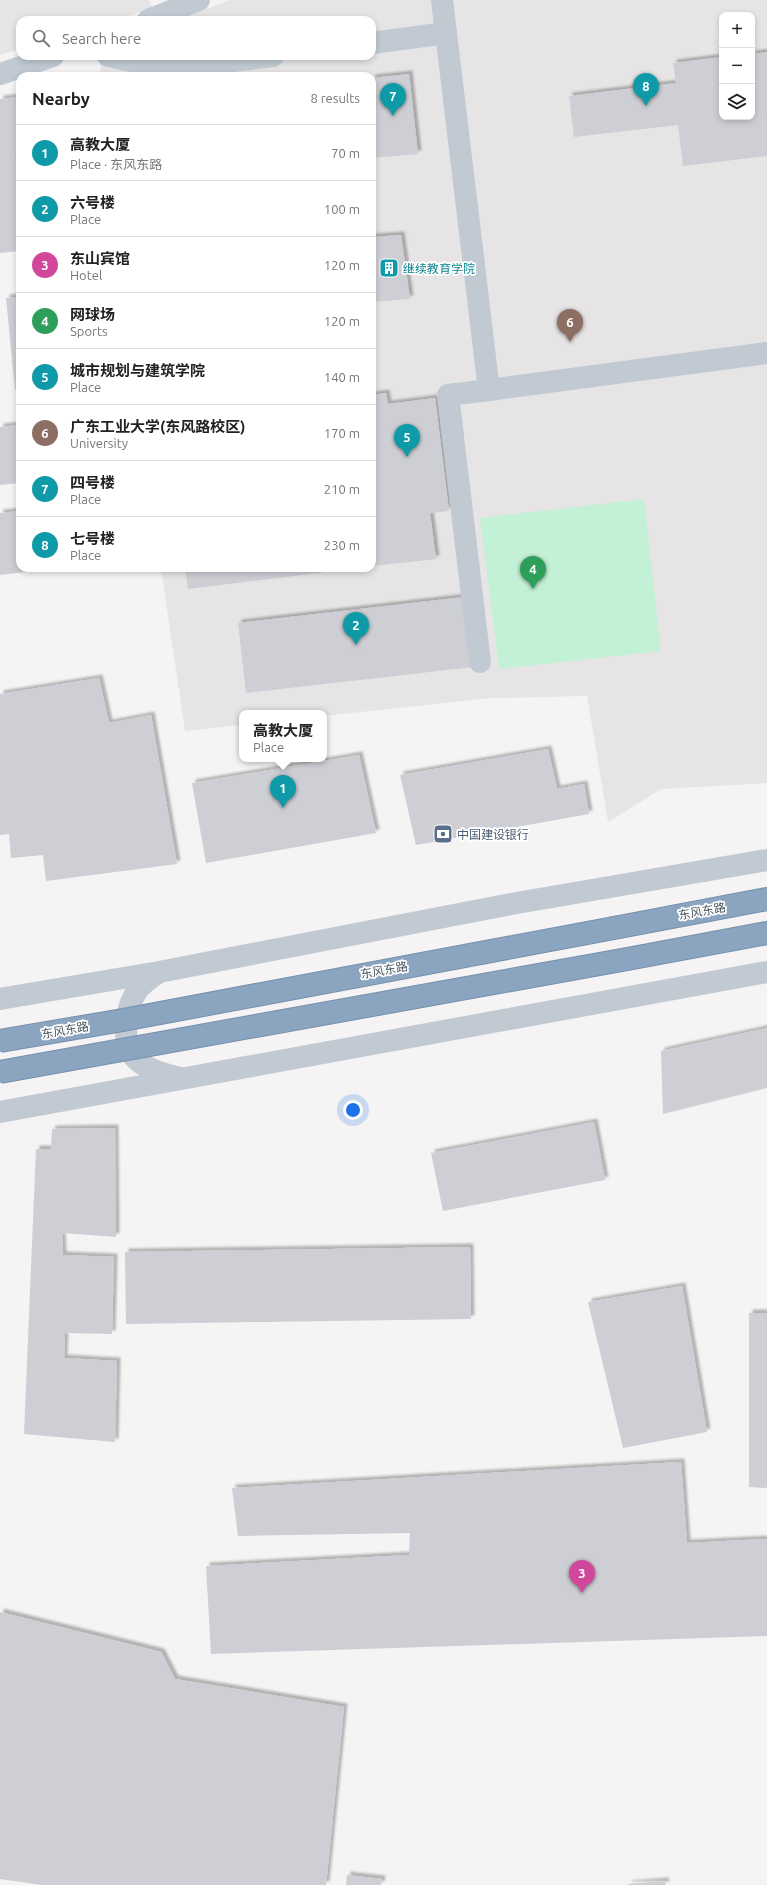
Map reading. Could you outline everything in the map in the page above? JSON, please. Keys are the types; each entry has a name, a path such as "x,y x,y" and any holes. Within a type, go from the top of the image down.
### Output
{"highway":[{"name":"东风东路","path":"0,1041 116,1021 767,900"},
{"path":"0,1072 767,933"}],"street":[{"path":"158,16 199,0"},
{"path":"442,0 488,390"},
{"path":"376,43 446,34"},
{"path":"0,74 41,60"},
{"path":"127,60 170,69 241,60"},
{"path":"480,662 448,395 767,353"},
{"path":"0,999 159,972 511,904 767,860"},
{"path":"159,972 149,978 138,990 132,1001 126,1027 127,1040 130,1053 138,1061 158,1072 183,1078"},
{"path":"0,1112 767,972"}],"shaded area":[{"path":"0,0 149,0 152,8 127,16 16,16 16,50 0,55"},
{"path":"230,0 767,0 767,783 661,789 608,822 587,696 491,698 327,716 327,710 239,710 239,725 185,731 162,572 376,572 376,72 100,72 102,60 376,60 376,16 188,16"}],"green space":[{"path":"644,499 661,651 499,669 480,518"}],"building":[{"path":"767,52 767,156 683,166 678,125 574,137 569,96 676,83 673,63 719,57 719,120 755,120 755,54"},
{"path":"409,74 418,154 376,158 376,78"},
{"path":"16,97 16,251 0,253 0,99"},
{"name":"继续教育学院","path":"401,235 410,299 376,302 376,237"},
{"path":"16,297 16,390 15,390 6,298"},
{"path":"386,393 388,404 435,398 449,511 430,513 436,559 376,566 376,394"},
{"path":"16,425 16,483 0,485 0,427"},
{"path":"16,511 16,572 26,572 0,575 0,513"},
{"path":"186,572 327,572 188,589"},
{"path":"464,597 473,667 246,693 238,623"},
{"path":"99,678 109,723 151,715 177,864 46,881 43,855 11,858 9,834 0,835 0,694"},
{"path":"548,749 557,789 584,784 589,814 416,845 400,775"},
{"path":"359,755 376,833 206,863 192,783 317,762 327,762 327,760"},
{"path":"767,1028 767,1088 663,1114 661,1051"},
{"path":"594,1122 605,1180 443,1211 431,1153"},
{"path":"115,1128 116,1237 62,1233 63,1255 114,1257 112,1334 65,1333 64,1358 117,1361 115,1442 24,1434 36,1149 51,1149 52,1129"},
{"path":"470,1247 471,1319 126,1324 125,1252"},
{"path":"682,1286 707,1432 623,1448 588,1302"},
{"path":"749,1313 767,1313 767,1488 749,1487"},
{"path":"681,1462 687,1543 767,1539 767,1636 211,1654 206,1566 409,1555 410,1533 238,1536 232,1488"},
{"path":"0,1612 161,1652 175,1679 344,1707 326,1885 42,1885 0,1879"},
{"path":"347,1875 382,1879 381,1885 346,1885"},
{"path":"665,1881 666,1885 628,1885 628,1884"}],"place":[{"name":"七号楼","path":"646,106"},
{"name":"四号楼","path":"393,116"},
{"name":"继续教育学院","path":"389,268"},
{"name":"广东工业大学(东风路校区)","path":"570,342"},
{"name":"城市规划与建筑学院","path":"407,457"},
{"name":"网球场","path":"533,589"},
{"name":"六号楼","path":"356,645"},
{"name":"高教大厦","path":"283,808"},
{"name":"中国建设银行","path":"443,834"},
{"name":"东山宾馆","path":"582,1593"}]}
